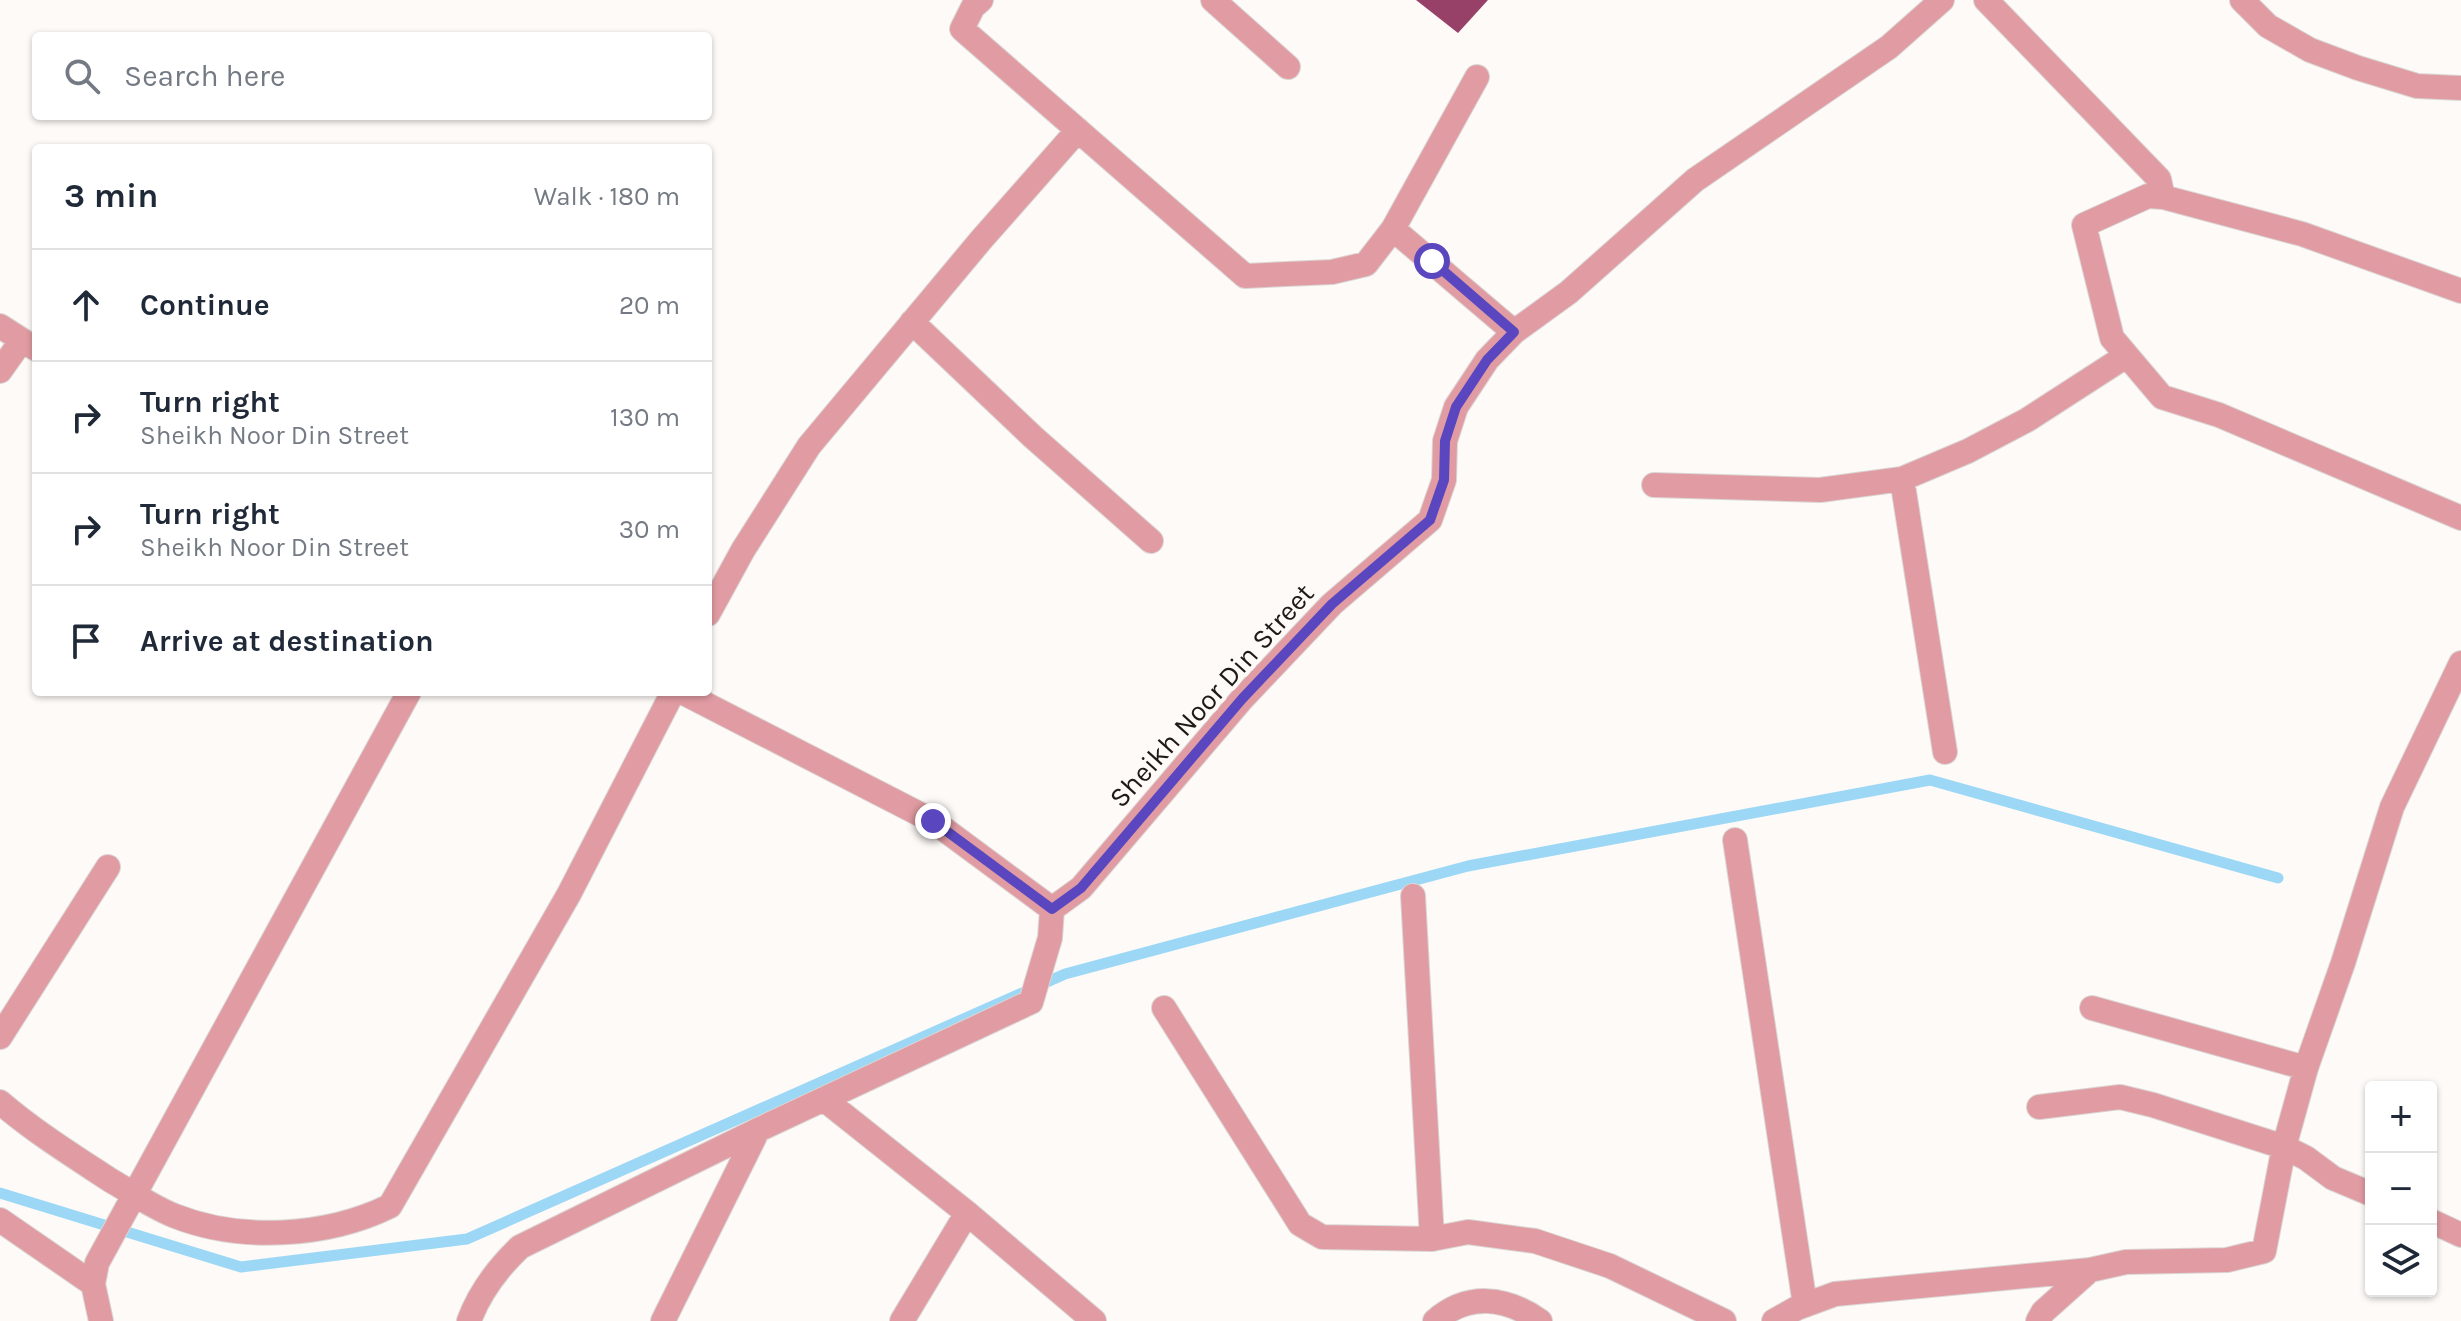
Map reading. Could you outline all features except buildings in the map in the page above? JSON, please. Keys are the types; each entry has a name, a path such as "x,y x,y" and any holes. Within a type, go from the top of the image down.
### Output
{"street":[{"path":"981,0 973,7 962,29 1245,276 1332,272 1366,264 1393,229 1477,77"},
{"path":"1213,0 1288,67"},
{"name":"Sheikh Noor Din Street","path":"1052,909 1081,888 1242,699 1332,604 1430,520 1444,480 1445,441 1456,407 1487,360 1514,332 1569,292 1695,180 1889,47 1942,0"},
{"path":"1986,0 2159,179 2163,197"},
{"path":"2242,0 2268,26 2310,50 2417,86 2461,88"},
{"path":"712,607 743,550 809,446 1078,130"},
{"path":"2461,291 2302,234 2163,197 2148,196 2084,225 2112,338 2162,397 2219,415 2461,518"},
{"path":"1393,229 1514,332"},
{"path":"912,322 1033,437 1151,541"},
{"path":"0,326 29,345 0,371"},
{"path":"1654,485 1820,490 1902,479 1968,451 2015,426 2126,356"},
{"path":"1902,479 1945,752"},
{"path":"1774,1321 1835,1294 2090,1270 2126,1262 2227,1260 2264,1251 2284,1147 2306,1068 2343,963 2382,836 2392,807 2461,663"},
{"path":"101,1321 93,1284 97,1263 407,696"},
{"path":"0,1102 40,1136 133,1201 175,1216 236,1232 310,1230 373,1214 390,1206 569,894 671,696"},
{"path":"469,1321 498,1269 520,1247 758,1130 1031,1002 1050,938 1052,909 933,821 690,696"},
{"path":"1735,840 1805,1305"},
{"path":"0,1037 108,867"},
{"path":"1413,896 1432,1239"},
{"path":"1164,1008 1300,1224 1322,1237 1432,1239 1468,1232 1535,1241 1610,1266 1724,1321"},
{"path":"2092,1008 2306,1068"},
{"path":"2039,1107 2120,1097 2153,1105 2284,1147 2306,1158 2333,1178 2365,1191"},
{"path":"825,1100 967,1213 1094,1321"},
{"path":"663,1321 758,1130"},
{"path":"902,1321 967,1213"},
{"path":"0,1220 93,1284"},
{"path":"2437,1224 2461,1235"},
{"path":"2038,1321 2043,1312 2090,1270"},
{"path":"1435,1321 1449,1309 1490,1300 1516,1305 1540,1321"}],"waterway":[{"path":"0,1193 241,1267 467,1239 1065,974 1468,866 1930,780 2278,878"}],"route":[{"path":"933,821 1052,909 1081,888 1242,699 1332,604 1430,520 1444,480 1445,441 1456,407 1487,360 1514,332 1432,261"}]}
